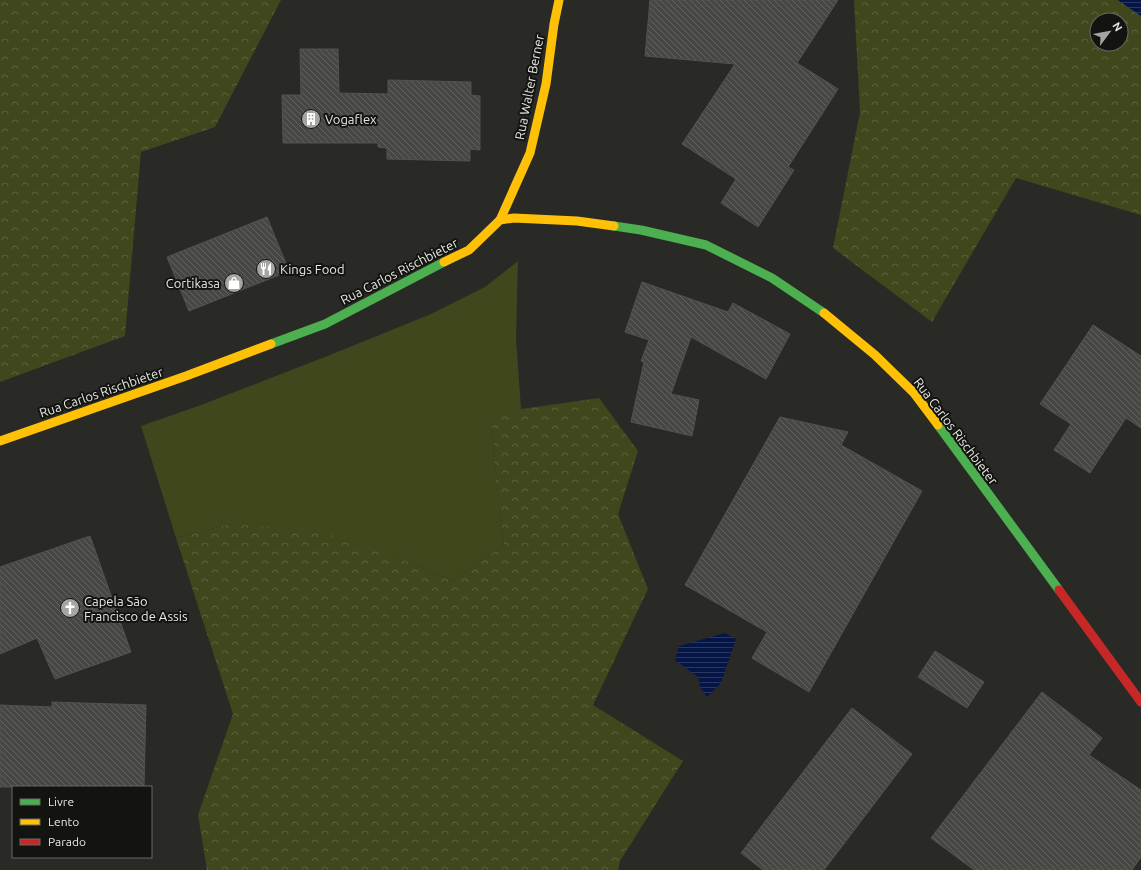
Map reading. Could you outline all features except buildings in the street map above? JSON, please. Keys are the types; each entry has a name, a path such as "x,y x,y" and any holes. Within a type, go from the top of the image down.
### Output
{"street":[{"name":"Rua Walter Berner","path":"500,220 530,153 546,84 554,24 559,0"},
{"name":"Rua Carlos Rischbieter","path":"0,441 186,376 325,324 425,271 469,250 500,220 514,218 577,221 641,230 706,245 772,278 827,315 875,355 914,393 1141,702"}],"green space":[{"path":"0,0 281,0 215,127 141,152 125,336 0,382"},
{"path":"854,0 1118,0 1141,16 1141,215 1016,178 932,322 833,248 860,112"},
{"path":"518,261 516,338 521,409 492,420 495,478 504,545 452,581 397,557 230,524 176,538 141,426 201,405 431,314 485,287"},
{"path":"599,398 638,451 618,514 648,589 593,705 683,761 620,861 618,870 207,870 198,815 233,714 176,538 230,524 317,530 397,557 452,581 504,545 495,478 492,419 521,409"}],"water":[{"path":"1118,0 1141,0 1141,16"},
{"path":"725,633 736,639 721,683 707,697 700,687 698,677 675,660 679,646"}],"traffic: fast":[{"path":"614,226 641,230 706,245 772,278 824,313"},
{"path":"271,344 325,324 444,262"},
{"path":"938,425 1059,590"}],"traffic: slow":[{"path":"500,220 530,153 546,84 554,24 559,0"},
{"path":"444,262 469,250 500,220 514,218 577,221 614,226"},
{"path":"824,313 875,355 914,393 938,425"},
{"path":"0,441 186,376 271,344"}],"traffic: jam":[{"path":"1059,590 1141,702"}],"place":[{"name":"Vogaflex","path":"311,119"},
{"name":"Kings Food","path":"266,269"},
{"name":"Cortikasa","path":"234,283"},
{"name":"Capela São Francisco de Assis","path":"70,608"}]}
